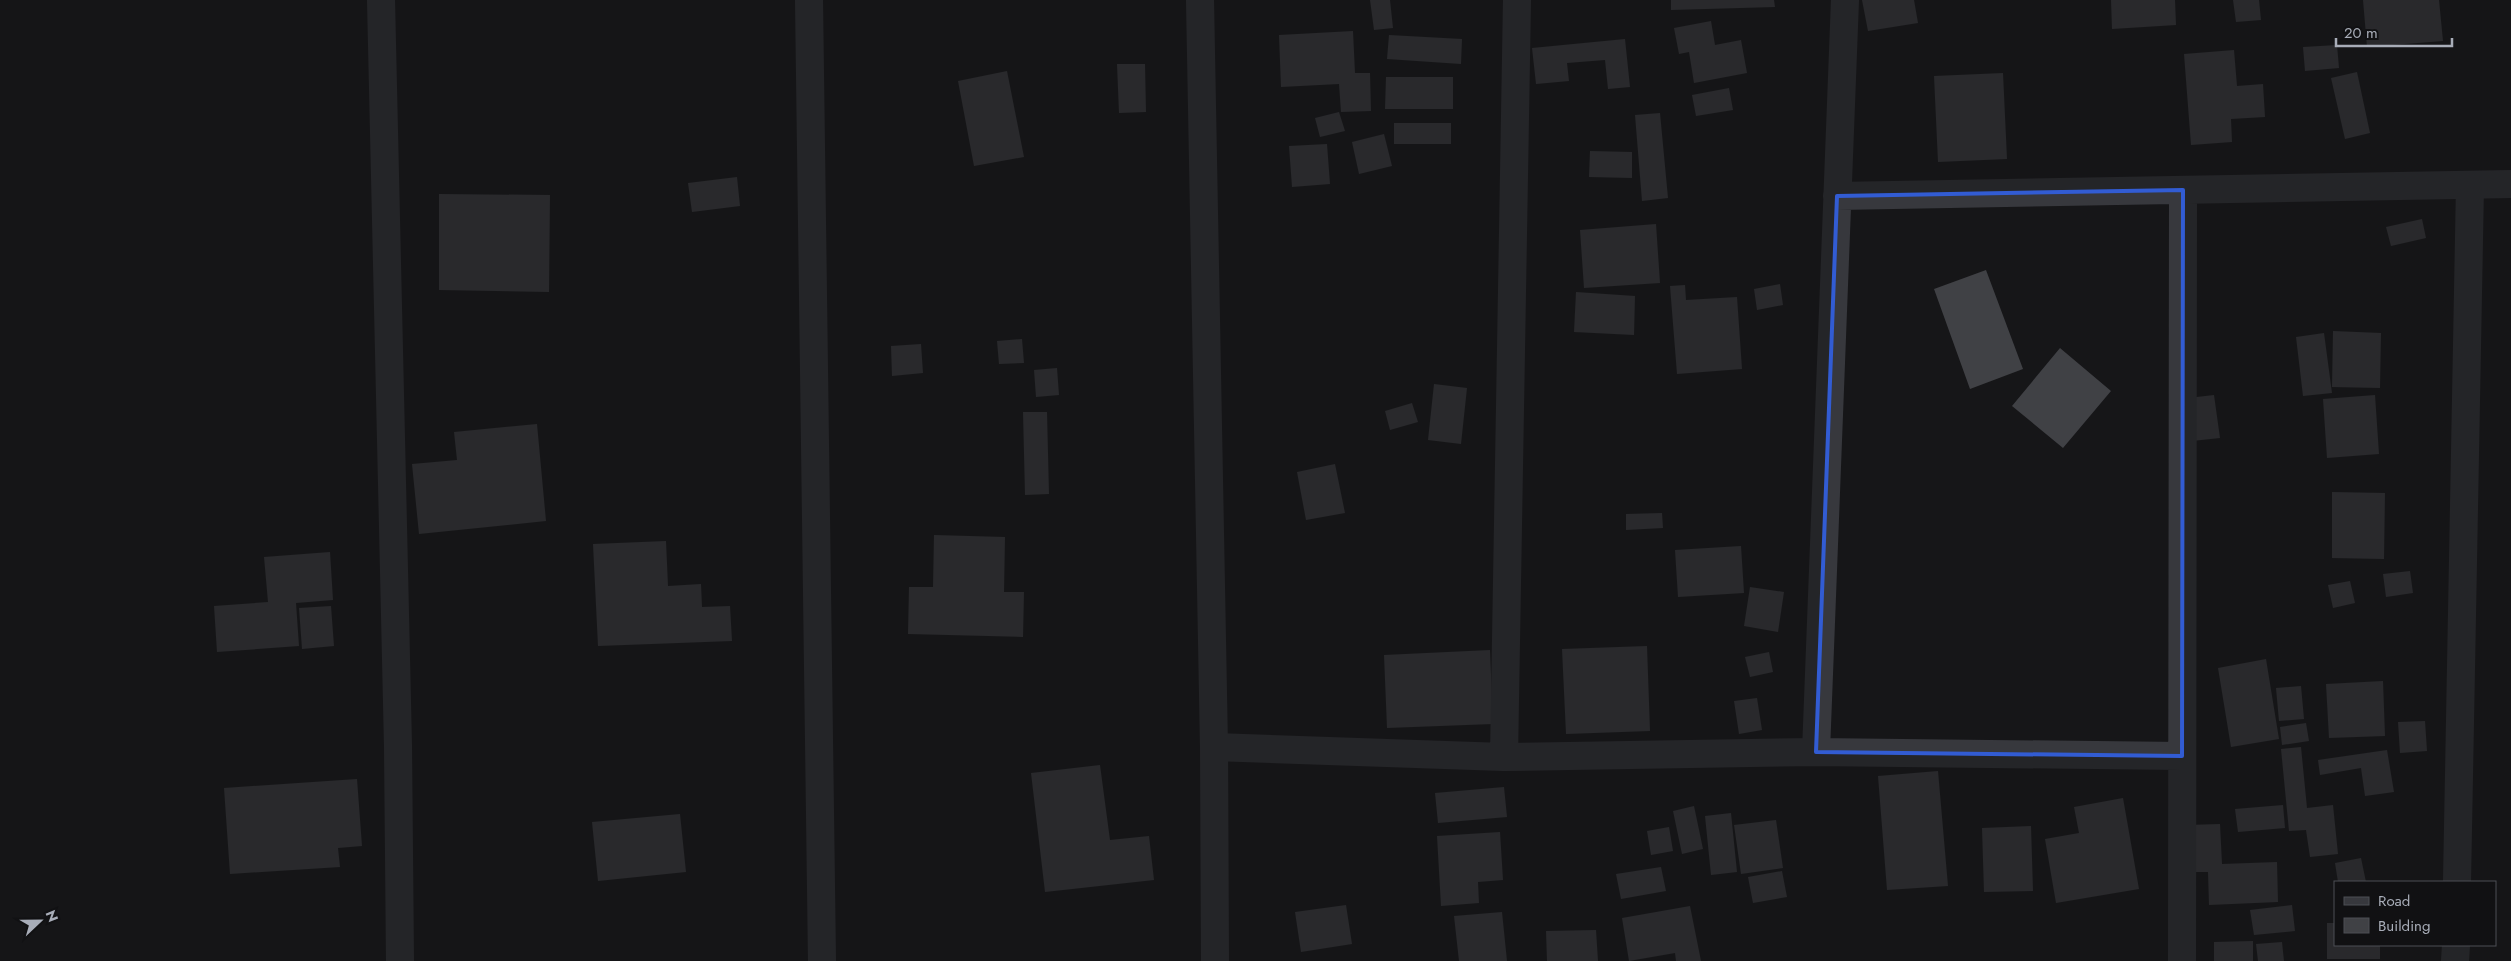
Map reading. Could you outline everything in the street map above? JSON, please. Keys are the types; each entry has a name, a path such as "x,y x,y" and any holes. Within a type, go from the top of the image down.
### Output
{"street":[{"path":"381,0 398,746 400,961"},
{"path":"809,0 822,961"},
{"path":"1200,0 1214,747 1214,961"},
{"path":"1504,757 1517,0"},
{"path":"1816,752 1845,0"},
{"path":"1837,196 2511,184"},
{"path":"2457,881 2470,185"},
{"path":"2182,961 2183,190"},
{"path":"1214,747 1504,757 1816,752 2182,756"},
{"path":"2455,961 2456,946"}],"highlighted area":[{"path":"2183,190 2182,756 1816,752 1837,196"}],"building":[{"path":"1370,0 1390,0 1393,28 1374,30"},
{"path":"1671,0 1774,0 1775,7 1671,10"},
{"path":"1862,0 1914,0 1918,23 1868,31"},
{"path":"2111,0 2175,0 2176,25 2112,29"},
{"path":"2233,0 2259,0 2261,20 2236,22"},
{"path":"2363,0 2439,0 2443,41 2367,47"},
{"path":"1711,21 1715,45 1741,40 1747,73 1694,83 1689,52 1679,54 1674,28"},
{"path":"1353,31 1355,73 1370,73 1371,111 1341,112 1339,84 1281,87 1279,35"},
{"path":"1389,35 1462,39 1461,64 1387,59"},
{"path":"1625,39 1630,87 1608,89 1605,60 1567,63 1569,81 1536,84 1532,48"},
{"path":"2337,45 2339,68 2305,71 2303,47"},
{"path":"2234,50 2237,86 2263,84 2265,117 2231,119 2232,142 2191,145 2184,54"},
{"path":"1117,64 1145,64 1146,112 1119,113"},
{"path":"1007,71 1024,157 974,166 958,81"},
{"path":"2357,72 2370,133 2345,139 2331,78"},
{"path":"2003,73 2007,159 1938,162 1934,76"},
{"path":"1386,77 1453,77 1453,109 1385,109"},
{"path":"1729,88 1733,110 1696,116 1692,95"},
{"path":"1339,112 1345,131 1320,137 1315,118"},
{"path":"1660,113 1668,198 1642,201 1635,115"},
{"path":"1394,123 1451,123 1451,144 1394,144"},
{"path":"1384,134 1392,166 1359,174 1352,142"},
{"path":"1327,144 1330,184 1292,187 1289,146"},
{"path":"1590,151 1632,152 1632,178 1589,177"},
{"path":"737,177 740,206 692,212 688,183"},
{"path":"439,194 550,195 549,292 439,290"},
{"path":"2422,219 2426,238 2391,246 2386,227"},
{"path":"1656,224 1660,283 1584,288 1580,230"},
{"path":"1986,270 2023,369 1970,389 1934,289"},
{"path":"1780,284 1783,305 1757,310 1754,289"},
{"path":"1685,285 1686,300 1737,297 1742,369 1677,374 1670,286"},
{"path":"1576,292 1635,296 1634,335 1574,332"},
{"path":"2333,331 2381,333 2380,388 2332,387"},
{"path":"2324,333 2332,393 2303,396 2296,337"},
{"path":"1022,339 1024,363 999,364 997,341"},
{"path":"921,344 923,373 892,376 891,346"},
{"path":"2060,348 2111,391 2063,448 2012,406"},
{"path":"1057,368 1059,395 1036,397 1034,370"},
{"path":"1434,384 1467,388 1461,444 1428,440"},
{"path":"2214,395 2220,438 2192,441 2188,398"},
{"path":"2375,395 2379,454 2327,458 2323,399"},
{"path":"1412,403 1418,422 1390,430 1385,411"},
{"path":"1023,412 1047,412 1049,494 1025,495"},
{"path":"537,424 546,521 419,534 412,464 457,460 454,432"},
{"path":"1335,464 1345,513 1306,520 1297,472"},
{"path":"2332,492 2385,493 2384,559 2332,558"},
{"path":"1662,513 1663,528 1626,530 1626,514"},
{"path":"934,535 1005,537 1004,592 1024,592 1023,637 908,634 909,587 933,587"},
{"path":"666,541 668,586 701,584 702,607 730,606 732,641 598,646 593,544"},
{"path":"1741,546 1744,593 1678,597 1675,550"},
{"path":"330,552 333,600 296,603 299,646 217,652 214,606 268,602 264,557"},
{"path":"2410,571 2413,593 2386,597 2383,574"},
{"path":"2350,581 2355,603 2333,608 2328,585"},
{"path":"1750,587 1784,592 1778,632 1744,626"},
{"path":"331,606 334,646 302,649 299,608"},
{"path":"1647,646 1650,731 1566,734 1562,649"},
{"path":"1490,650 1493,724 1387,728 1384,655"},
{"path":"1769,652 1773,672 1750,677 1745,657"},
{"path":"2266,659 2279,739 2231,747 2218,668"},
{"path":"2383,681 2385,736 2329,738 2326,684"},
{"path":"2301,686 2304,719 2279,721 2276,688"},
{"path":"1757,698 1762,730 1739,734 1734,701"},
{"path":"2425,721 2427,751 2400,753 2398,722"},
{"path":"2306,723 2309,741 2282,745 2280,727"},
{"path":"2301,747 2307,808 2333,805 2338,854 2310,857 2306,830 2289,831 2281,749"},
{"path":"2387,750 2394,792 2365,796 2361,768 2320,775 2318,760"},
{"path":"1100,765 1110,840 1149,836 1154,880 1045,892 1031,773"},
{"path":"1938,771 1948,886 1887,890 1878,776"},
{"path":"357,779 362,846 338,848 340,867 230,874 224,788"},
{"path":"1504,787 1507,817 1438,823 1435,793"},
{"path":"2123,798 2139,889 2056,903 2045,839 2079,833 2074,807"},
{"path":"2283,805 2285,828 2238,832 2235,809"},
{"path":"1694,806 1703,849 1682,854 1673,811"},
{"path":"1731,813 1737,872 1711,875 1705,816"},
{"path":"680,814 686,872 598,881 592,822"},
{"path":"1776,820 1783,868 1741,874 1734,825"},
{"path":"2220,824 2222,864 2277,862 2278,902 2209,905 2208,872 2189,872 2187,825"},
{"path":"2031,826 2033,891 1984,892 1982,828"},
{"path":"1669,827 1673,851 1651,855 1647,831"},
{"path":"1500,832 1503,880 1478,882 1479,903 1441,906 1437,836"},
{"path":"2361,858 2366,881 2338,881 2335,863"},
{"path":"1661,867 1666,891 1621,899 1616,874"},
{"path":"1782,871 1787,897 1753,903 1748,877"},
{"path":"1346,905 1352,944 1301,952 1295,912"},
{"path":"2292,905 2295,931 2254,935 2250,910"},
{"path":"1690,906 1701,961 1676,961 1675,953 1629,961 1622,918"},
{"path":"1502,912 1507,961 1459,961 1454,916"},
{"path":"2327,923 2334,923 2334,946 2380,946 2380,959 2327,959"},
{"path":"1596,930 1598,961 1547,961 1546,931"},
{"path":"2253,941 2253,961 2214,961 2214,942"},
{"path":"2282,942 2284,961 2258,961 2256,944"}]}
